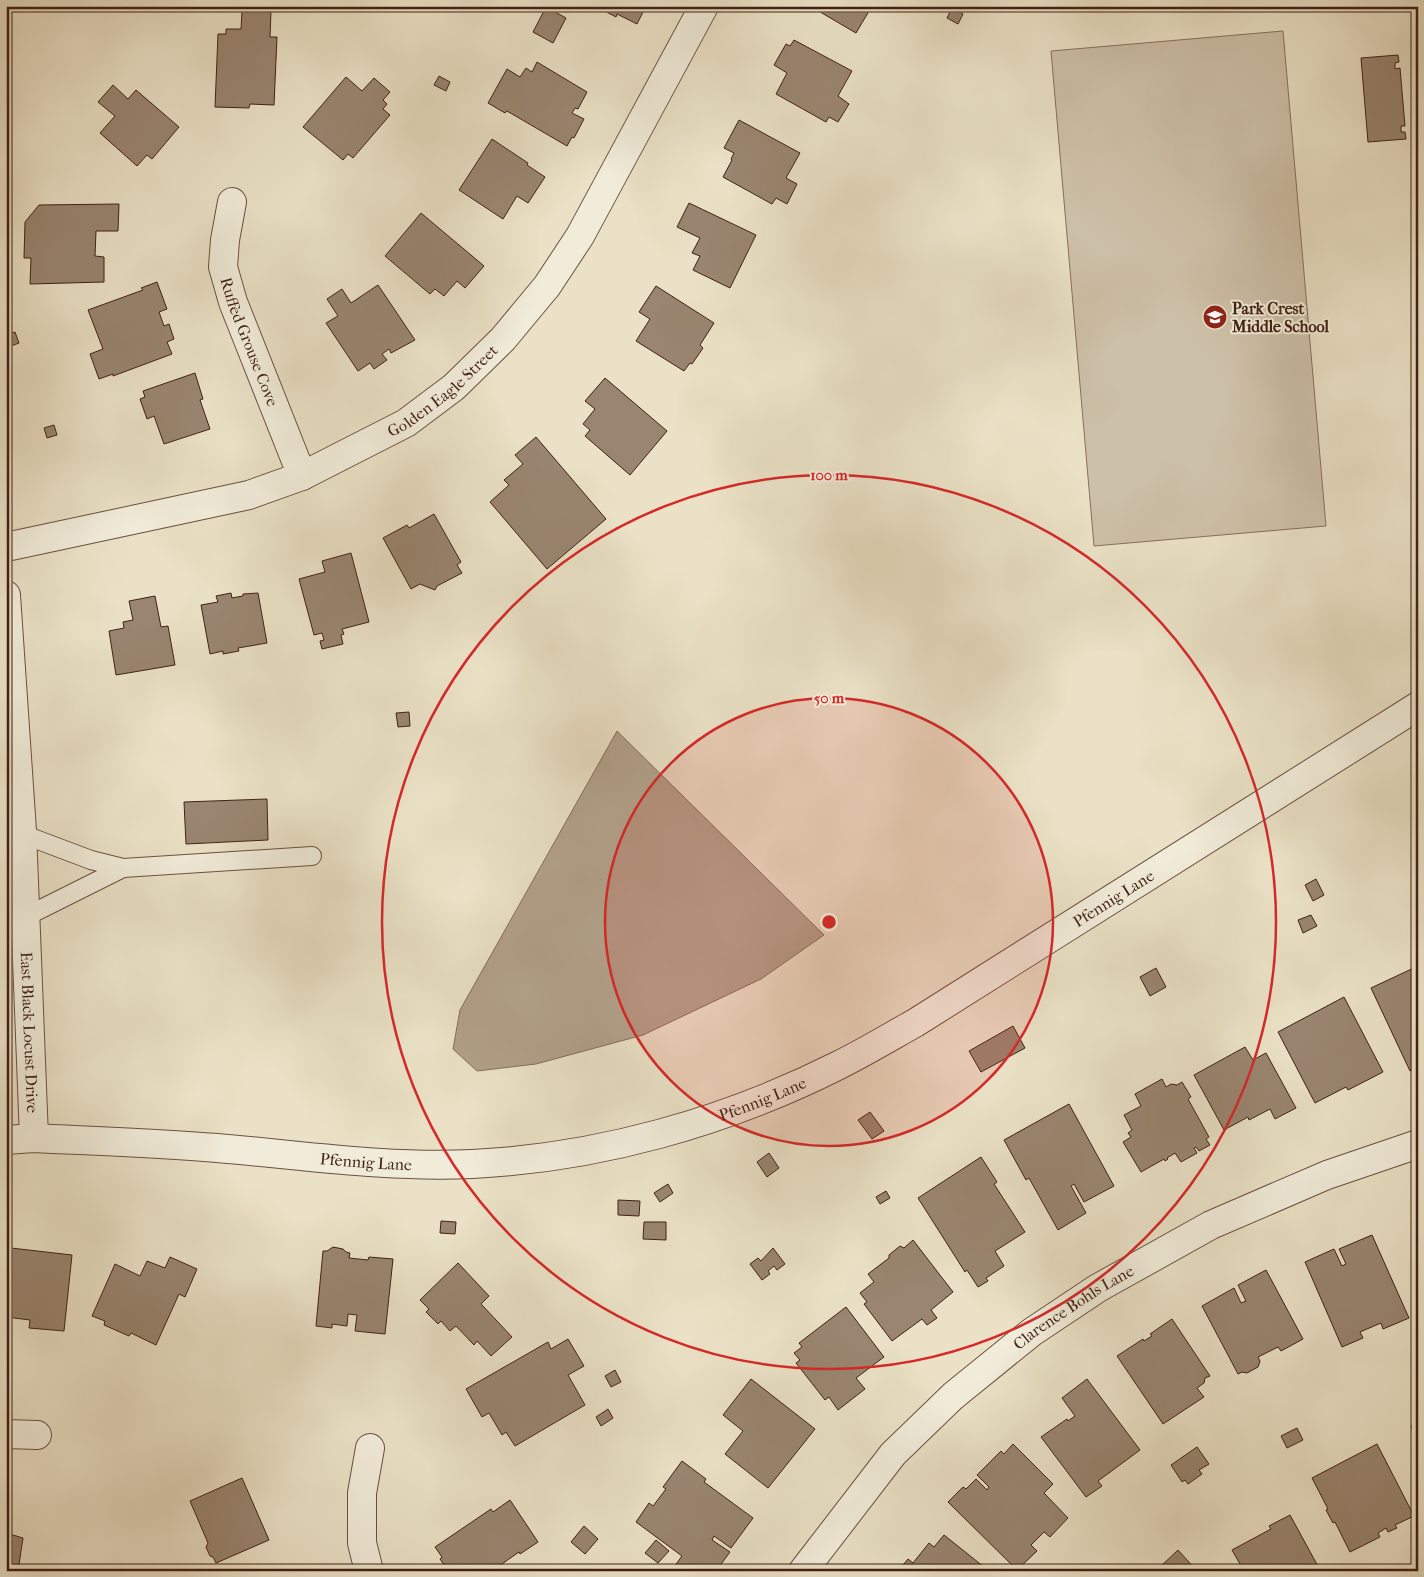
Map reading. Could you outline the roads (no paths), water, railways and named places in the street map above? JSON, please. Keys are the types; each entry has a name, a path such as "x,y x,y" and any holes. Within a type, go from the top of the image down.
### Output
{"street":[{"name":"Golden Eagle Street","path":"6,547 249,495 302,476 406,423 454,387 503,339 547,286 580,236 704,6"},
{"name":"Ruffed Grouse Cove","path":"232,202 223,267 233,302 302,476"},
{"name":"East Black Locust Drive","path":"6,595 22,834 34,1138"},
{"name":"Pfennig Lane","path":"6,1140 34,1138 215,1148 392,1164 472,1164 538,1158 673,1131 785,1089 838,1065 915,1023 1418,706"},
{"name":"Clarence Bohls Lane","path":"803,1571 893,1454 953,1396 1032,1332 1098,1288 1211,1225 1327,1175 1418,1144"},
{"path":"6,1434 36,1434"},
{"path":"369,1571 362,1543 362,1494 370,1448"}],"lane":[{"path":"22,834 91,860 123,868 312,856"},
{"path":"25,917 123,868"}],"place":[{"name":"Park Crest Middle School","path":"1215,317"}]}
